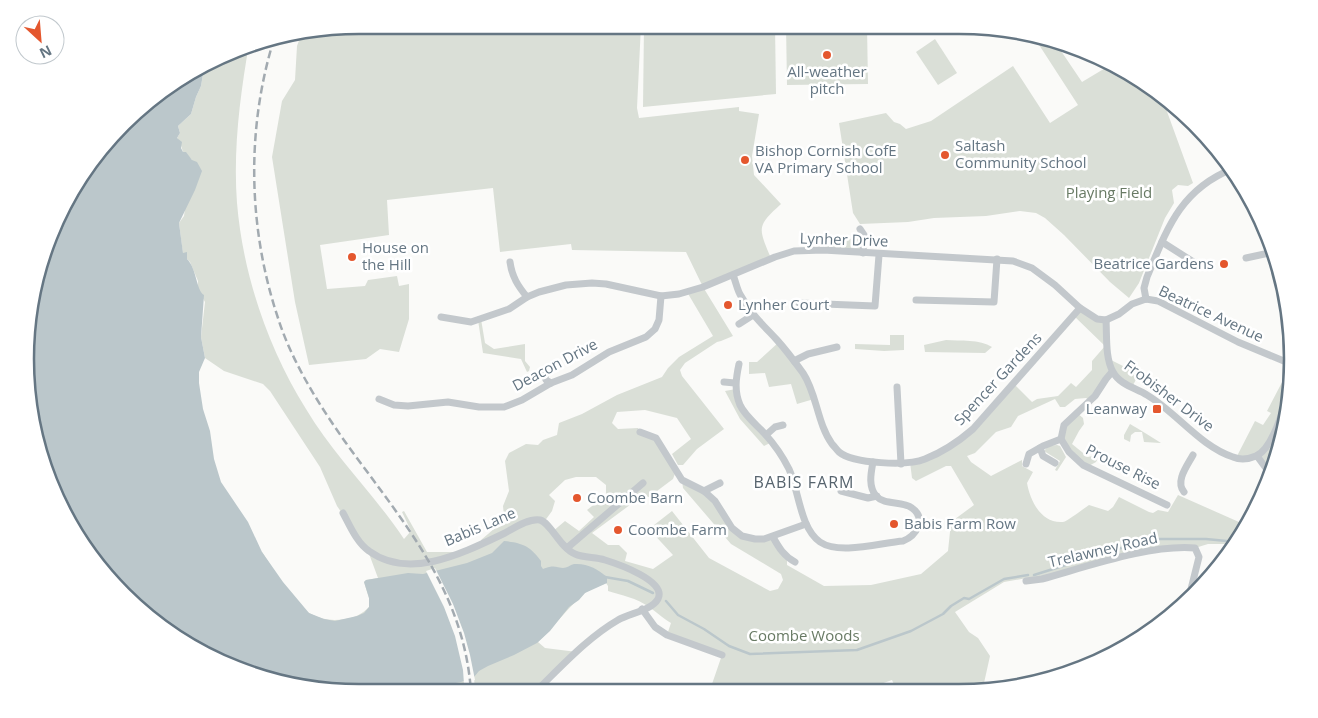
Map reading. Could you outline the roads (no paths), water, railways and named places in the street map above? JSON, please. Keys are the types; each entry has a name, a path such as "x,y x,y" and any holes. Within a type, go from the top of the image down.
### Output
{"street":[{"path":"1106,320 1132,304 1146,299 1144,288 1147,277 1178,211 1194,192 1208,181 1225,172"},
{"path":"860,228 864,234 863,254"},
{"path":"1162,242 1195,263"},
{"name":"Lynher Drive","path":"441,317 471,322 509,309 527,297 539,292 566,285 606,284 661,296 694,290 794,251 823,250 879,255 1013,261 1032,268 1055,285 1080,308 1097,319 1106,320"},
{"path":"1246,258 1267,254"},
{"path":"799,303 875,306 879,255"},
{"path":"916,300 994,302 997,259"},
{"path":"510,262 516,284 527,297"},
{"name":"Spencer Gardens","path":"733,274 740,295 753,315 779,342 804,376 811,389 824,430 831,443 840,453 853,459 873,462 901,464 923,460 943,451 973,429 1080,308"},
{"name":"Deacon Drive","path":"379,399 394,409 448,402 504,407 522,400 551,383 572,375 609,352 646,337 655,329 659,320 661,296"},
{"name":"Beatrice Avenue","path":"1146,299 1158,301 1238,342 1284,361"},
{"path":"739,324 753,315"},
{"name":"Frobisher Drive","path":"1106,320 1109,359 1112,372 1120,381 1158,401 1211,445 1233,457 1245,459 1257,456"},
{"path":"794,361 808,354 837,347"},
{"path":"739,364 735,383 740,405 782,456 792,477 806,524 819,541 830,547 853,547 903,541 909,539 917,530 919,517 915,510 904,504 881,500 877,496 872,488 870,478 873,462"},
{"path":"1026,464 1029,454 1061,439 1064,424 1095,396 1112,372"},
{"path":"544,374 546,380 551,383"},
{"path":"724,382 735,383"},
{"path":"897,388 901,464"},
{"path":"766,435 775,427 783,425"},
{"path":"640,432 656,438 682,480 704,491 715,501 732,528 742,536 755,539 773,537 806,524"},
{"path":"1266,468 1257,456 1267,448 1275,434"},
{"name":"Prouse Rise","path":"1061,439 1069,452 1083,465 1167,505"},
{"path":"1040,448 1043,456 1055,463"},
{"path":"1184,492 1180,486 1180,480 1193,455"},
{"path":"782,482 792,477"},
{"path":"567,548 642,483"},
{"path":"704,491 720,483"},
{"path":"841,491 868,498 877,496"},
{"name":"Babis Lane","path":"344,513 356,536 368,551 394,563 432,562 463,552 527,522 539,520 546,523 562,544 574,554 606,560 651,580 658,587 658,599 652,605 642,610"},
{"path":"773,537 783,553 795,562"},
{"name":"Trelawney Road","path":"1030,578 1144,552 1186,547 1195,548 1199,557 1192,586"},
{"path":"544,684 604,629 620,618 642,610 655,627 667,635 722,655"}],"waterway":[{"path":"1034,575 1155,539 1228,541"},
{"path":"666,601 678,615 704,629 729,646 750,654 857,650 911,631 943,614 951,606 964,598 969,599 1004,579 1028,575"},
{"path":"605,577 628,581 653,593"}],"railway":[{"path":"272,46 259,108 254,178 256,214 261,249 268,284 278,318 291,351 316,398 409,530 443,589 457,621 466,655 470,684"}],"place":[{"name":"All-weather pitch","path":"827,55"},
{"name":"Saltash Community School","path":"945,155"},
{"name":"Bishop Cornish CofE VA Primary School","path":"745,160"},
{"name":"House on the Hill","path":"352,257"},
{"name":"Beatrice Gardens","path":"1224,264"},
{"name":"Lynher Court","path":"728,305"},
{"name":"Leanway","path":"1157,409"},
{"name":"Coombe Barn","path":"577,498"},
{"name":"Babis Farm Row","path":"894,524"},
{"name":"Coombe Farm","path":"618,530"}],"district":[{"name":"BABIS FARM","path":"804,482"}],"park label":[{"name":"Playing Field","path":"1109,193"},
{"name":"Coombe Woods","path":"804,636"}]}
